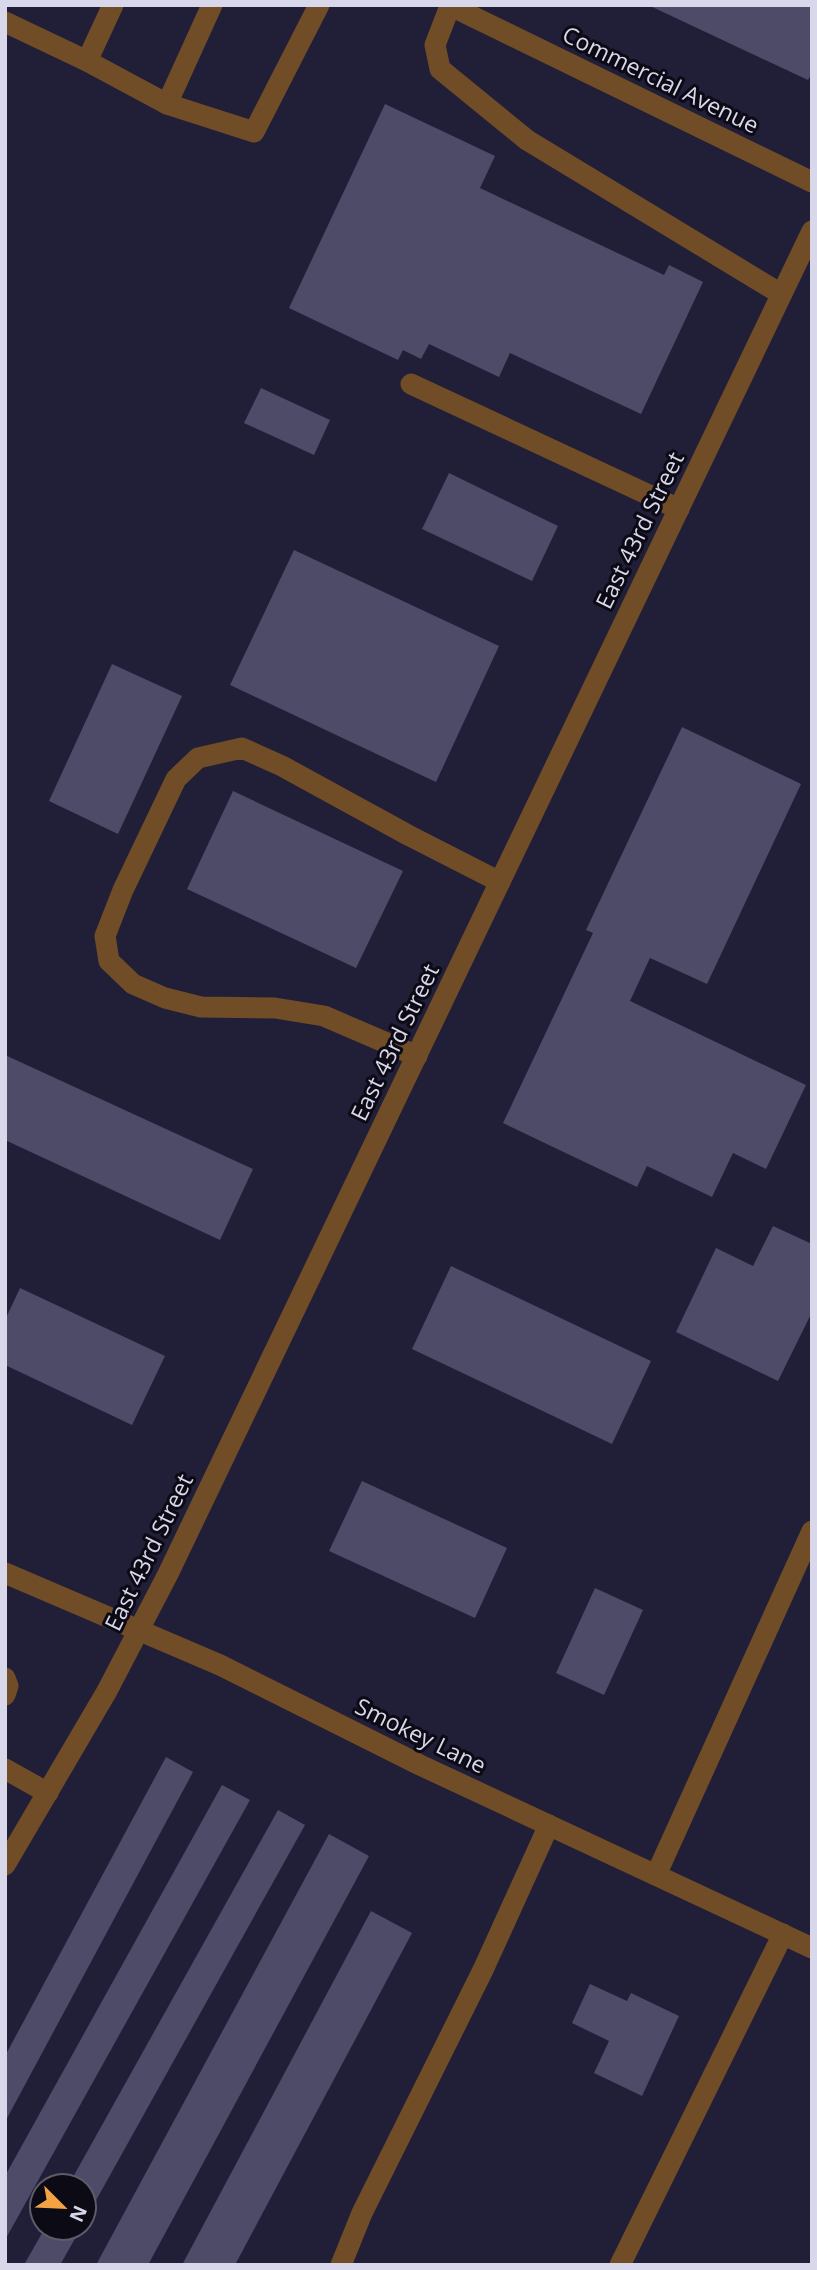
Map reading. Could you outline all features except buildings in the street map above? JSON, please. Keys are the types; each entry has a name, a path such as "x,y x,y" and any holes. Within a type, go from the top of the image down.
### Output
{"street":[{"path":"87,61 113,5"},
{"path":"167,104 212,5"},
{"path":"5,22 87,61 167,104 254,132 318,5"},
{"path":"450,6 435,45 440,69 527,140 781,294"},
{"name":"Commercial Avenue","path":"450,6 812,182"},
{"name":"East 43rd Street","path":"5,1865 107,1691 168,1574 812,231"},
{"path":"411,384 679,509"},
{"path":"416,1056 324,1016 275,1008 201,1007 165,998 133,985 109,961 105,936 123,890 176,779 198,758 243,748 500,882"},
{"path":"656,1875 812,1531"},
{"name":"Smokey Lane","path":"5,1573 220,1665 420,1765 812,1948"},
{"path":"5,1678 8,1686 5,1695"},
{"path":"5,1769 48,1793"},
{"path":"341,2265 362,2213 483,1970 549,1825"},
{"path":"620,2265 783,1934"}]}
